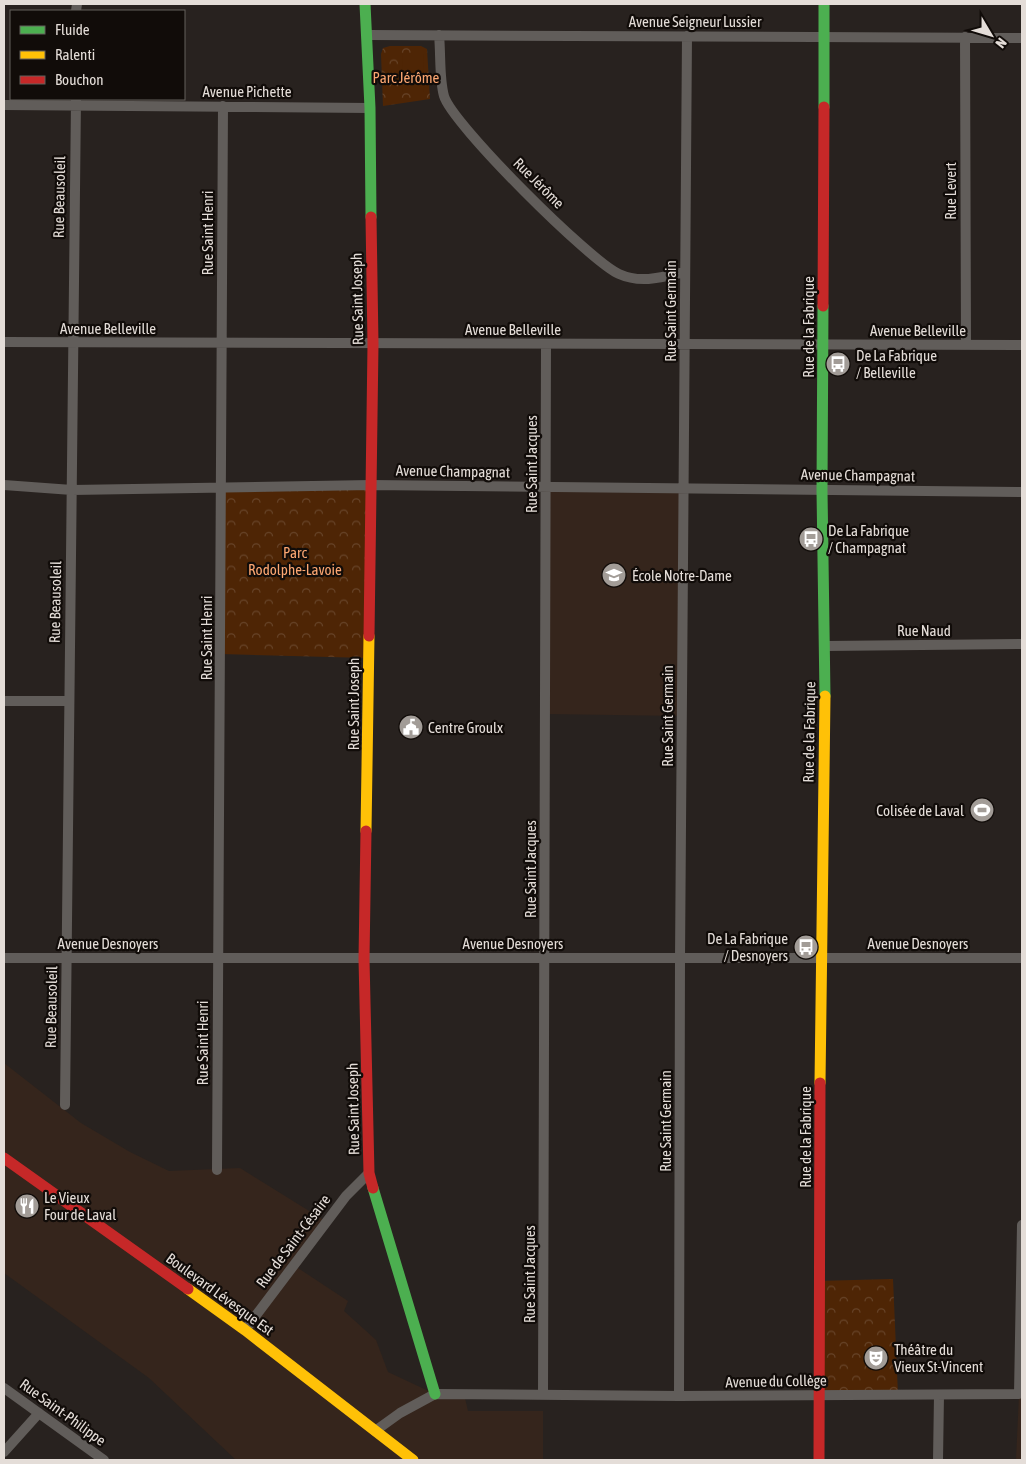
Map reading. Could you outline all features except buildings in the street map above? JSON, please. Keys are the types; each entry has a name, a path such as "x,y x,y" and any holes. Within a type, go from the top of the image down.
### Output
{"street":[{"name":"Rue Saint Joseph","path":"365,4 368,35 370,108 373,344 364,959 369,1173 435,1394"},
{"name":"Rue de la Fabrique","path":"819,1460 820,958 826,646 822,490 824,4"},
{"name":"Avenue Seigneur Lussier","path":"368,35 1022,38"},
{"name":"Rue Jérôme","path":"439,35 444,97 453,112 485,151 582,248 618,274 645,280 686,272"},
{"name":"Rue Saint Germain","path":"679,1396 680,958 688,36"},
{"name":"Rue Levert","path":"965,38 966,345"},
{"name":"Avenue Pichette","path":"4,105 76,102 370,108"},
{"name":"Rue Beausoleil","path":"64,1105 76,102"},
{"name":"Rue Saint Henri","path":"217,1170 223,106"},
{"name":"Avenue Belleville","path":"4,342 1022,345"},
{"name":"Rue Saint Jacques","path":"543,1394 546,344"},
{"name":"Avenue Champagnat","path":"4,485 72,490 371,485 1022,492"},
{"name":"Rue Naud","path":"826,646 1022,644"},
{"path":"4,701 69,701"},
{"name":"Avenue Desnoyers","path":"4,958 1022,958"},
{"name":"Boulevard Lévesque Est","path":"4,1158 245,1330 413,1460"},
{"name":"Rue de Saint-Césaire","path":"245,1330 346,1196 369,1173"},
{"name":"Avenue du Collège","path":"374,1431 400,1413 435,1394 679,1396 1019,1394 1022,1225"},
{"name":"Rue Saint-Philippe","path":"4,1388 104,1460"},
{"path":"938,1395 938,1460"},
{"path":"4,1452 39,1413"}],"shaded area":[{"name":"École Notre-Dame","path":"546,487 684,488 681,716 545,714"},
{"path":"4,1063 81,1123 130,1152 169,1171 240,1168 327,1222 298,1268 348,1301 344,1311 376,1340 388,1372 435,1394 464,1394 468,1411 543,1411 543,1460 236,1460 149,1378 4,1273"},
{"path":"1022,1194 1022,1460 1016,1460 1019,1394"}],"green space":[{"name":"Parc Jérôme","path":"390,46 421,46 427,49 430,99 383,106 381,54 383,48"},
{"path":"403,53 424,53 423,93 402,93"},
{"name":"Parc Rodolphe-Lavoie","path":"371,485 368,658 221,654 221,487"},
{"path":"893,1279 898,1395 815,1396 816,1281"}],"traffic: fast":[{"path":"365,4 370,108 371,217"},
{"path":"824,4 824,107"},
{"path":"823,306 822,490 825,696"},
{"path":"373,1188 435,1394"}],"traffic: slow":[{"path":"366,831 369,636"},
{"path":"820,1083 825,696"},
{"path":"188,1289 245,1330 413,1460"}],"traffic: jam":[{"path":"823,306 824,107"},
{"path":"369,636 373,344 371,217"},
{"path":"366,831 364,959 369,1173 373,1188"},
{"path":"819,1460 820,1083"},
{"path":"4,1158 188,1289"}],"place":[{"name":"De La Fabrique / Belleville","path":"838,364"},
{"name":"De La Fabrique / Champagnat","path":"811,539"},
{"name":"École Notre-Dame","path":"614,575"},
{"name":"Centre Groulx","path":"411,727"},
{"name":"Colisée de Laval","path":"982,810"},
{"name":"De La Fabrique / Desnoyers","path":"806,947"},
{"name":"Le Vieux Four de Laval","path":"27,1206"},
{"name":"Théâtre du Vieux St-Vincent","path":"876,1358"}]}
